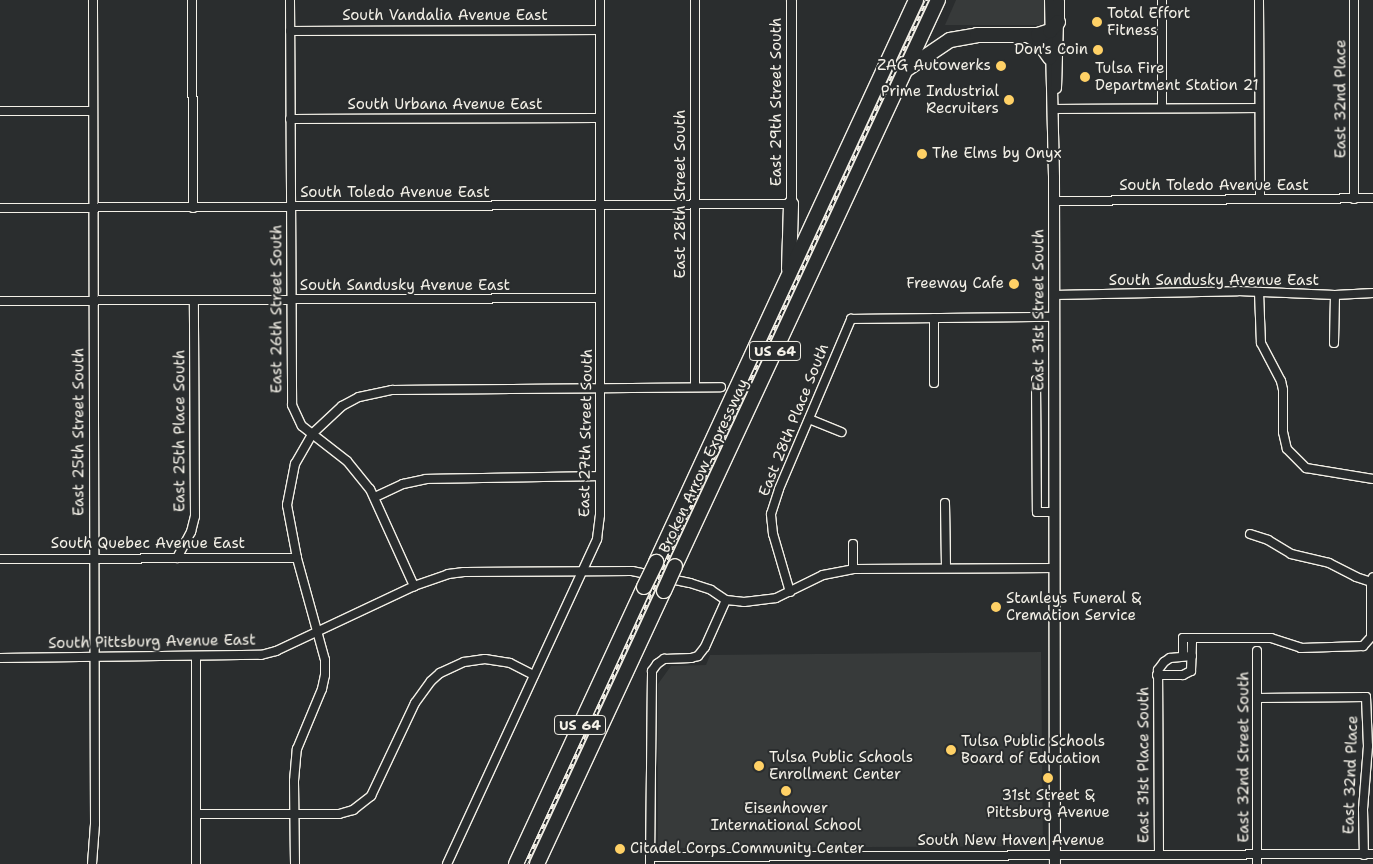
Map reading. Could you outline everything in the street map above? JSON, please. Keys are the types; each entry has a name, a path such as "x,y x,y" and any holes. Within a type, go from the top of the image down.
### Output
{"highway":[{"name":"Broken Arrow Expressway","path":"516,864 916,0"},
{"name":"Broken Arrow Expressway","path":"537,864 938,0"},
{"path":"906,70 943,43 959,38 977,35 1044,34 1054,26"},
{"path":"1028,35 1039,42 1050,58"},
{"path":"790,204 790,273"}],"main road":[{"name":"East 31st Street South","path":"1050,0 1054,26 1057,76 1054,109"},
{"name":"East 31st Street South","path":"1055,859 1054,109 1050,58 1058,0"}],"street":[{"name":"East 25th Street South","path":"92,864 95,824 92,300 93,0"},
{"path":"192,0 193,208"},
{"name":"East 26th Street South","path":"290,0 292,405 302,426 356,470 375,497 414,586"},
{"name":"East 27th Street South","path":"447,864 596,539 600,515 600,0"},
{"name":"East 28th Street South","path":"695,0 695,387"},
{"name":"East 29th Street South","path":"790,204 791,0"},
{"path":"1162,0 1162,107"},
{"path":"1259,0 1260,199"},
{"name":"East 32nd Place","path":"1354,0 1354,199"},
{"name":"South Vandalia Avenue East","path":"290,31 600,30"},
{"path":"1054,109 1259,108"},
{"path":"0,111 93,110"},
{"name":"South Urbana Avenue East","path":"290,119 600,118"},
{"name":"South Toledo Avenue East","path":"1054,201 1373,198"},
{"name":"South Toledo Avenue East","path":"0,208 790,204"},
{"path":"1259,292 1259,335 1261,343 1281,381 1283,390 1283,432 1287,449 1306,468 1373,479"},
{"name":"South Sandusky Avenue East","path":"1054,295 1259,292 1334,295 1373,293"},
{"path":"1334,295 1334,344"},
{"name":"South Sandusky Avenue East","path":"0,302 600,298"},
{"name":"East 25th Place South","path":"177,558 190,532 195,516 194,300"},
{"path":"934,384 934,318 1054,317"},
{"name":"East 28th Place South","path":"790,592 773,534 771,514 851,318 934,318"},
{"name":"East 31st Street South","path":"1036,380 1037,512 1054,512"},
{"path":"295,864 297,749 322,689 325,675 325,660 297,558 288,515 288,492 294,464 312,434 342,406 360,397 392,390 721,387"},
{"path":"809,419 842,432"},
{"path":"375,497 403,484 426,479 600,476"},
{"path":"945,503 946,568"},
{"path":"1183,656 1183,638 1271,638 1301,648 1363,646 1369,642 1372,633 1372,580 1356,577 1329,563 1291,554 1268,540 1250,534"},
{"path":"853,544 854,569"},
{"name":"South Quebec Avenue East","path":"0,559 297,558"},
{"name":"South Pittsburg Avenue East","path":"0,658 262,655 318,633 414,586 457,572 632,571 690,583 711,590 726,600 744,602 762,601 790,592 823,575 854,569 1055,568"},
{"path":"650,860 652,671 656,664 664,659 698,656 705,647 726,600"},
{"path":"1192,638 1192,656"},
{"name":"East 32nd Street South","path":"1257,651 1257,864"},
{"path":"196,656 196,864"},
{"name":"East 31st Place South","path":"1157,675 1188,673 1192,666 1192,656 1170,658 1160,666 1157,675 1159,854"},
{"path":"196,814 346,812 367,800 376,787 415,703 426,687 440,673 464,662 485,660 510,663 534,674"},
{"name":"East 32nd Place","path":"1258,698 1366,697 1368,746 1363,810 1364,854"},
{"name":"South New Haven Avenue","path":"650,860 850,860 953,855 1055,859 1159,854 1373,854"},
{"path":"953,855 953,864"}],"shaded area":[{"path":"956,0 1045,0 1046,22 1043,25 945,25"},
{"path":"1041,652 1043,846 658,848 658,684 671,666 706,665 710,655"}],"railway":[{"path":"526,864 927,0"}],"place":[{"name":"Total Effort Fitness","path":"1097,22"},
{"name":"Don's Coin","path":"1098,50"},
{"name":"ZAG Autowerks","path":"1001,66"},
{"name":"Tulsa Fire Department Station 21","path":"1085,77"},
{"name":"Prime Industrial Recruiters","path":"1009,100"},
{"name":"The Elms by Onyx","path":"922,154"},
{"name":"Freeway Cafe","path":"1014,284"},
{"name":"Stanleys Funeral & Cremation Service","path":"996,607"},
{"name":"Tulsa Public Schools Board of Education","path":"951,750"},
{"name":"Tulsa Public Schools Enrollment Center","path":"759,766"},
{"name":"31st Street & Pittsburg Avenue","path":"1048,778"},
{"name":"Eisenhower International School","path":"786,791"},
{"name":"Citadel Corps Community Center","path":"620,849"}]}
